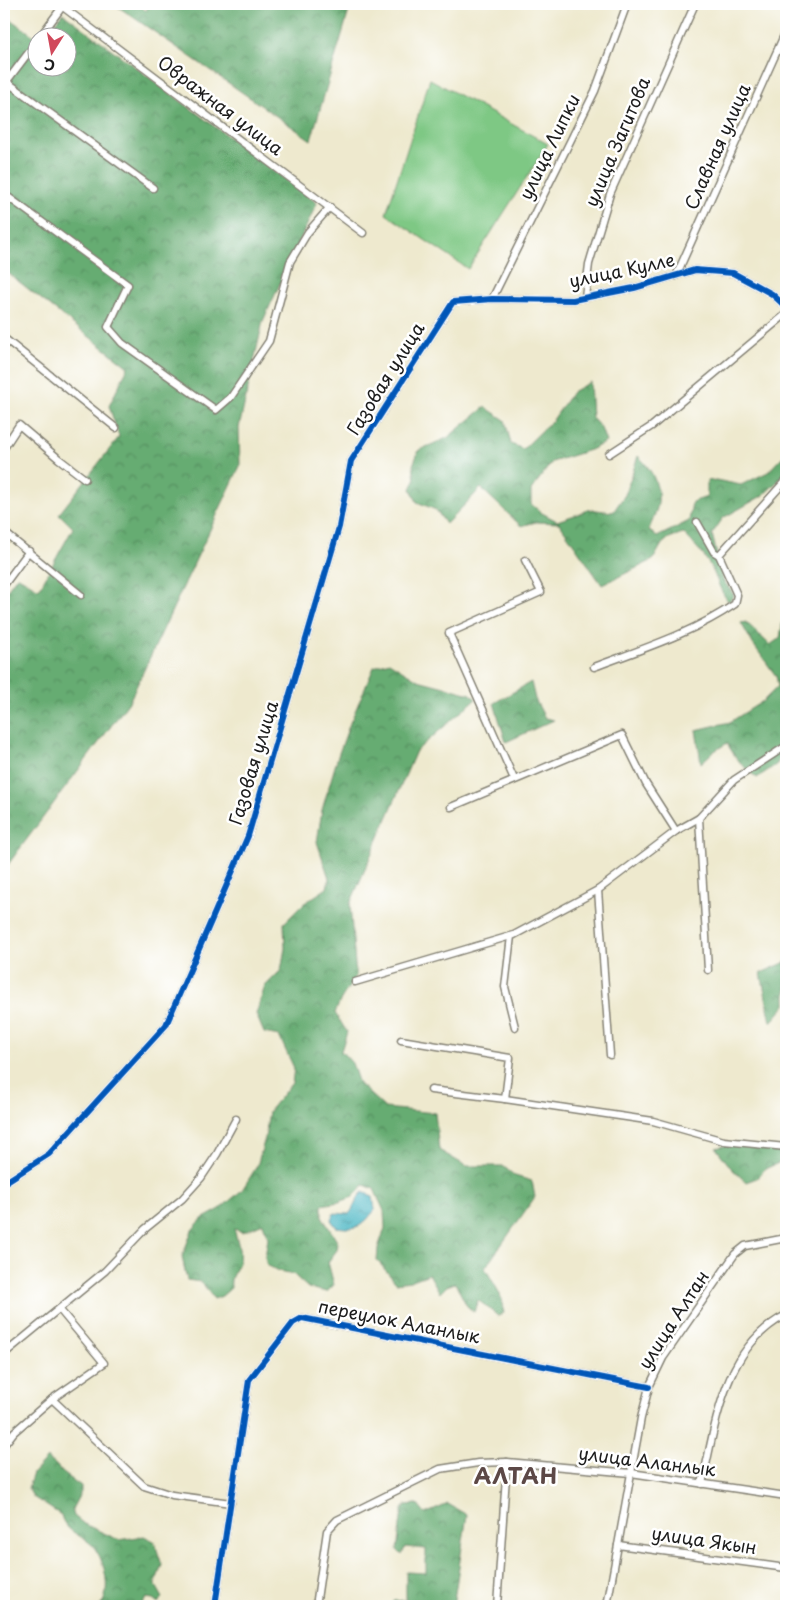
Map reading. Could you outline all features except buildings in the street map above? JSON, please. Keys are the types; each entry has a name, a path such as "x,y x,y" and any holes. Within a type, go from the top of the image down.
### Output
{"street":[{"name":"улица Липки","path":"492,299 595,91 627,4"},
{"name":"улица Загитова","path":"585,298 589,264 610,194 695,4"},
{"path":"45,28 60,5"},
{"name":"Овражная улица","path":"60,5 363,232"},
{"name":"Славная улица","path":"676,276 786,31"},
{"path":"28,52 5,83 153,188"},
{"path":"4,194 128,284 108,327 122,342 216,410 231,398 269,341 290,262 308,232 330,207"},
{"name":"улица Кулле","path":"453,302 492,299 573,300 634,288 695,270 732,273 772,294 786,307"},
{"name":"Газовая улица","path":"4,1183 49,1154 166,1025 248,836 339,527 351,462 453,302"},
{"path":"609,454 652,426 786,314"},
{"path":"4,338 116,428"},
{"path":"4,448 19,425 59,460 85,479"},
{"path":"719,555 786,480"},
{"path":"594,667 678,635 724,612 735,604 738,595 719,555 714,552 697,522"},
{"path":"4,532 81,595"},
{"path":"4,585 29,551"},
{"path":"514,780 449,633 541,592 525,560"},
{"path":"451,807 622,734 646,784 676,831"},
{"path":"355,982 511,936 598,890 676,831 699,818 734,780 783,748 786,749"},
{"path":"699,818 708,970"},
{"path":"598,890 610,1056"},
{"path":"511,936 505,987 515,1027"},
{"path":"401,1040 510,1058 505,1099"},
{"path":"431,1090 505,1099 652,1122 724,1141 786,1147"},
{"path":"4,1354 106,1272 145,1229 182,1199 201,1178 217,1154 236,1119"},
{"name":"улица Алтан","path":"607,1606 641,1418 649,1387 663,1358 735,1254 745,1246 786,1238"},
{"path":"4,1445 14,1432 52,1399 104,1362 60,1310"},
{"path":"702,1484 721,1402 733,1368 750,1344 766,1328 786,1315"},
{"name":"переулок Аланлык","path":"215,1606 249,1380 293,1323 299,1319 302,1318 649,1387"},
{"path":"52,1399 144,1486 172,1495 231,1503"},
{"path":"497,1606 507,1462"},
{"name":"улица Аланлык","path":"316,1606 327,1531 337,1520 440,1470 478,1463 507,1462 631,1473 786,1496"},
{"name":"улица Якын","path":"618,1545 786,1568"}],"green space":[{"path":"114,4 139,4 146,11 149,4 351,4 311,140"},
{"path":"63,13 317,203 263,321 239,428 240,466 129,702 4,870 4,594 17,576 39,589 73,528 59,514 119,437 109,406 128,367 4,270 4,15 28,32 28,78 78,78 78,28 51,28"},
{"path":"430,79 548,144 468,269 386,214"},
{"path":"590,382 592,418 601,428 606,442 590,450 552,462 531,490 531,504 542,513 557,521 588,509 613,512 625,495 638,456 651,471 658,490 657,506 649,530 657,537 689,521 692,502 707,497 707,481 716,480 741,485 768,472 782,457 786,457 786,474 762,496 723,518 712,534 723,580 734,595 729,602 707,560 683,533 669,538 662,544 653,560 602,585 559,523 536,522 521,526 481,488 446,524 436,510 417,502 411,489 415,480 413,465 419,450 447,438 485,407 505,420 511,444 523,449 553,420 572,392"},
{"path":"786,609 786,745 777,764 757,778 740,762 727,743 701,763 696,730 730,722 763,701 778,686 776,676 753,644 741,623 746,622 770,645 780,638"},
{"path":"389,662 418,680 471,694 476,699 416,751 350,904 356,976 341,999 335,1013 347,1032 341,1051 352,1063 359,1084 385,1108 435,1113 439,1150 466,1166 503,1166 515,1176 532,1181 535,1197 485,1268 500,1294 504,1313 498,1316 478,1300 474,1312 467,1306 455,1283 447,1286 440,1293 429,1274 410,1281 396,1283 377,1260 378,1248 385,1228 384,1211 374,1189 364,1185 353,1197 322,1205 322,1216 338,1243 337,1250 328,1262 334,1285 327,1292 308,1288 293,1274 276,1270 267,1265 265,1257 268,1238 263,1223 243,1232 234,1229 239,1249 239,1261 231,1279 231,1288 222,1296 214,1299 201,1282 187,1280 182,1257 192,1230 202,1219 220,1209 242,1190 257,1166 265,1138 269,1111 292,1083 294,1068 279,1036 264,1033 256,1014 265,986 281,970 285,948 284,923 303,904 327,888 329,878 317,842 322,810 350,723 374,667"},
{"path":"531,682 535,699 545,718 554,720 506,742 494,703"},
{"path":"786,962 786,1005 771,1022 761,973"},
{"path":"739,1142 753,1148 786,1150 786,1161 765,1169 757,1178 746,1182 731,1168 716,1148"},
{"path":"47,1458 81,1486 81,1492 72,1509 74,1516 84,1524 119,1540 144,1536 154,1541 162,1565 155,1584 163,1598 158,1603 153,1599 146,1598 142,1606 100,1606 104,1600 106,1583 103,1565 96,1550 91,1544 69,1529 61,1515 33,1497 28,1488 33,1473"},
{"path":"417,1504 425,1514 448,1504 467,1515 453,1606 393,1606 393,1601 406,1600 406,1572 426,1573 426,1549 405,1547 402,1555 397,1550 402,1510 406,1505"}],"water":[{"path":"363,1192 373,1196 375,1210 359,1226 350,1228 336,1227 331,1220 334,1213 349,1214"}],"cycle path":[{"path":"4,1183 49,1154 166,1025 248,836 339,527 351,461 453,302 492,299 573,300 634,288 695,270 733,273 772,294 786,307"},
{"path":"215,1606 249,1380 293,1323 302,1318 649,1387"}],"district":[{"name":"АЛТАН","path":"516,1476"}]}
